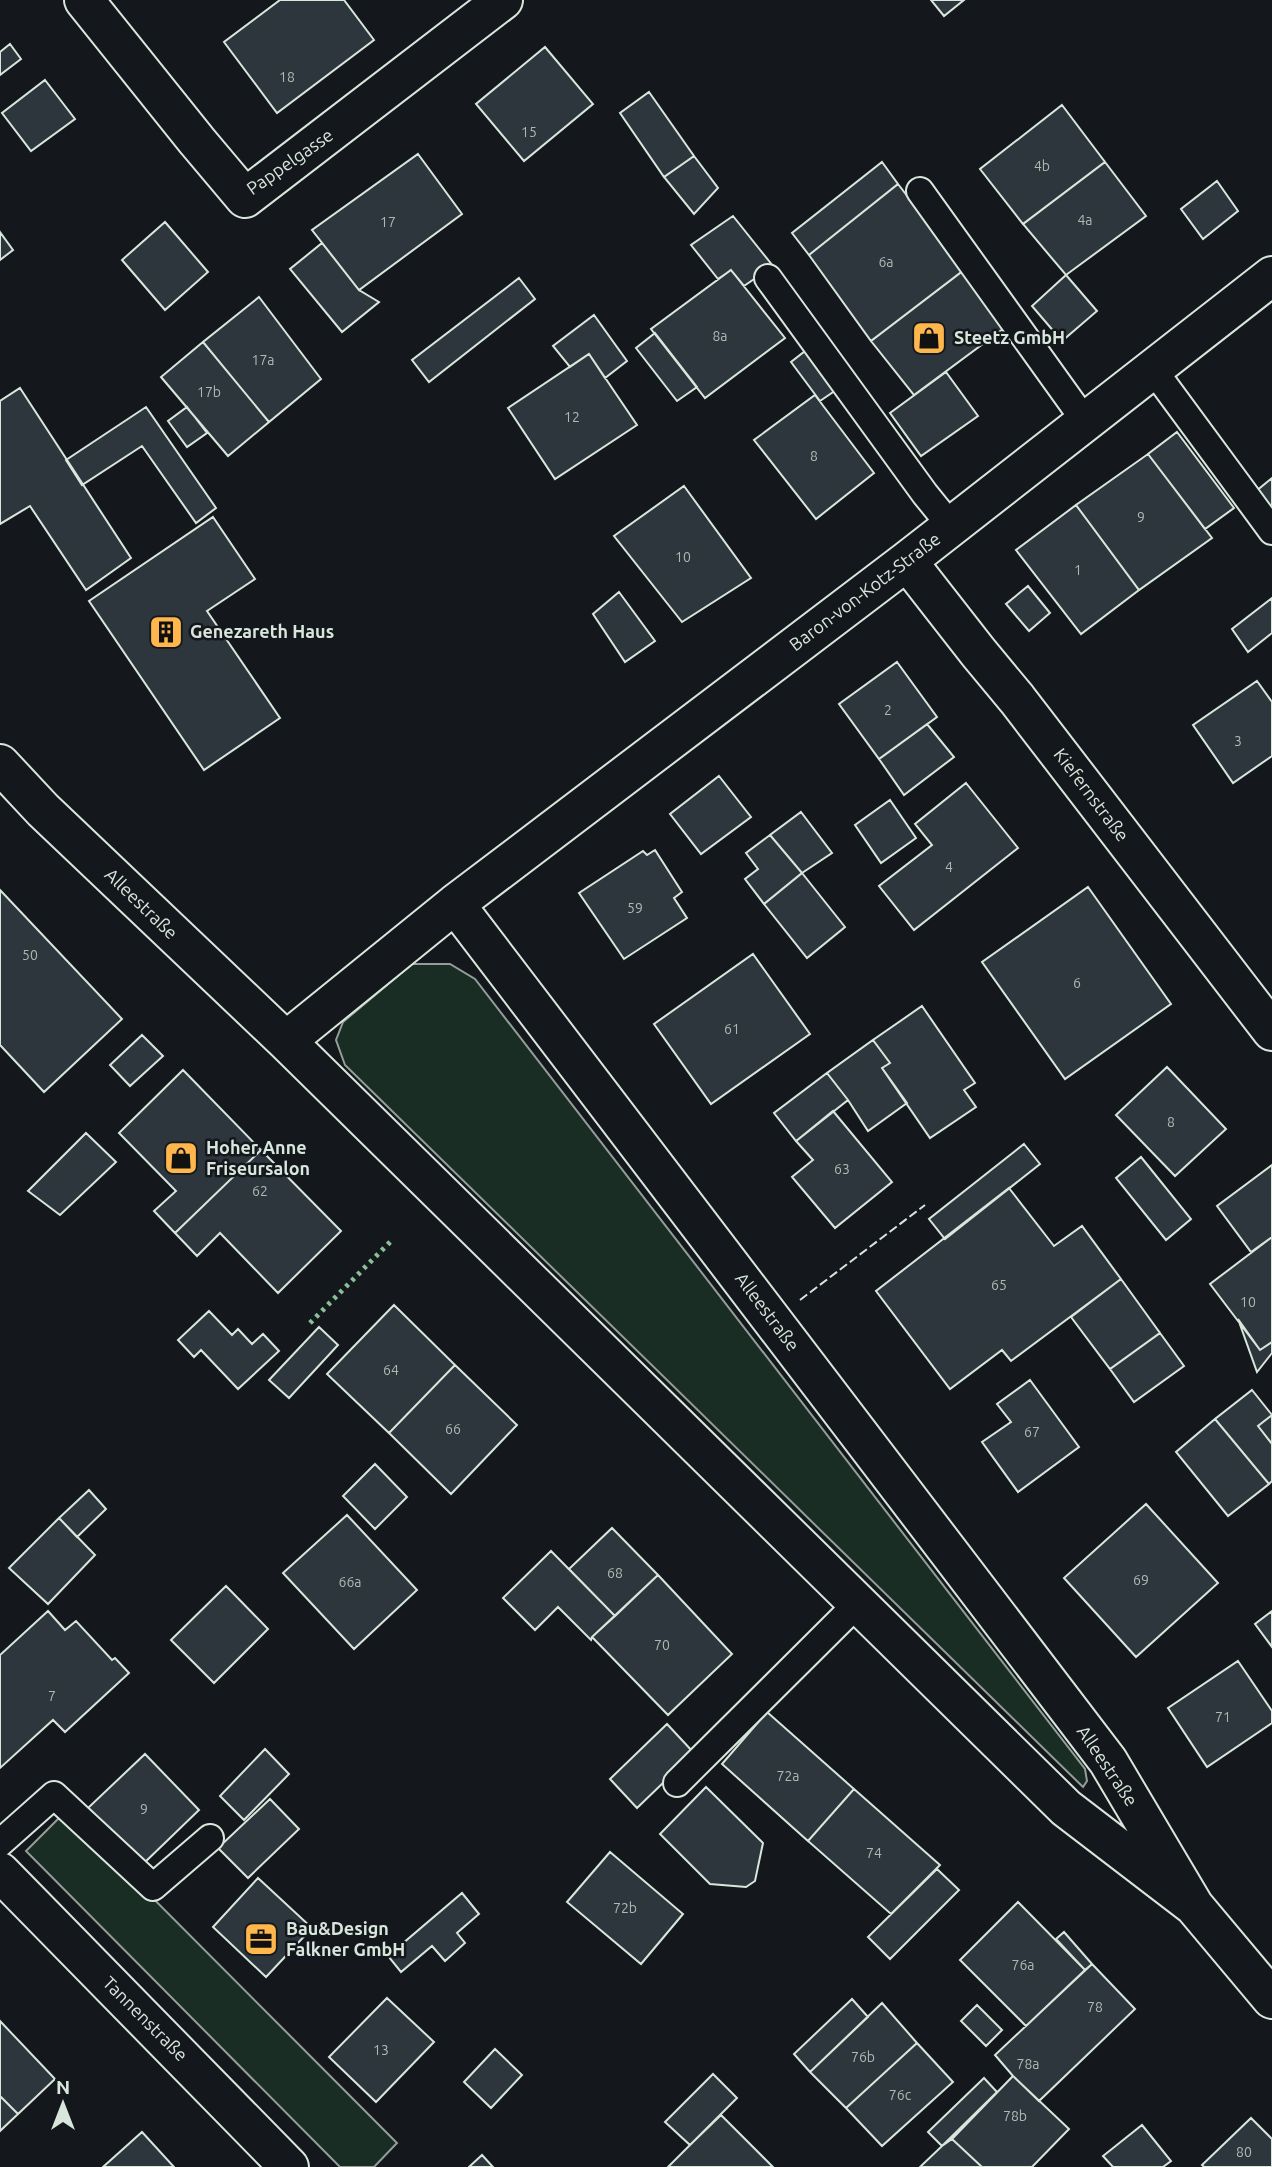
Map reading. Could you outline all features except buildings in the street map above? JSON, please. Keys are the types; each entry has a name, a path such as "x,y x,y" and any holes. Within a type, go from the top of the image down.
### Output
{"street":[{"name":"Pappelgasse","path":"84,0 246,198 503,0"},
{"name":"Baron-von-Kotz-Straße","path":"455,904 907,561 1272,276"},
{"name":"Kiefernstraße","path":"907,561 1272,1031"},
{"name":"Alleestraße","path":"4,777 43,810 286,1041 1071,1813 1194,1906"},
{"path":"286,1041 455,904"},
{"name":"Alleestraße","path":"455,904 1108,1761 1194,1906 1272,1999"},
{"name":"Tannenstraße","path":"0,1872 289,2167"}],"lane":[{"path":"920,191 1085,421"},
{"path":"768,278 951,526"},
{"path":"1152,368 1272,531"},
{"path":"677,1783 857,1604"},
{"path":"0,1843 54,1795 153,1887 210,1839"}],"green space":[{"path":"412,964 450,964 475,979 1085,1769 1087,1781 1083,1787 345,1065 336,1040 343,1022"},
{"path":"66,1811 397,2143 374,2167 340,2167 26,1851"}],"hedge":[{"path":"310,1323 391,1241"}],"fence":[{"path":"800,1300 925,1205"}],"place":[{"name":"Steetz GmbH","path":"929,338"},
{"name":"Genezareth Haus","path":"166,632"},
{"name":"Hoher Anne Friseursalon","path":"181,1158"},
{"name":"Bau&Design Falkner GmbH","path":"261,1939"}]}
